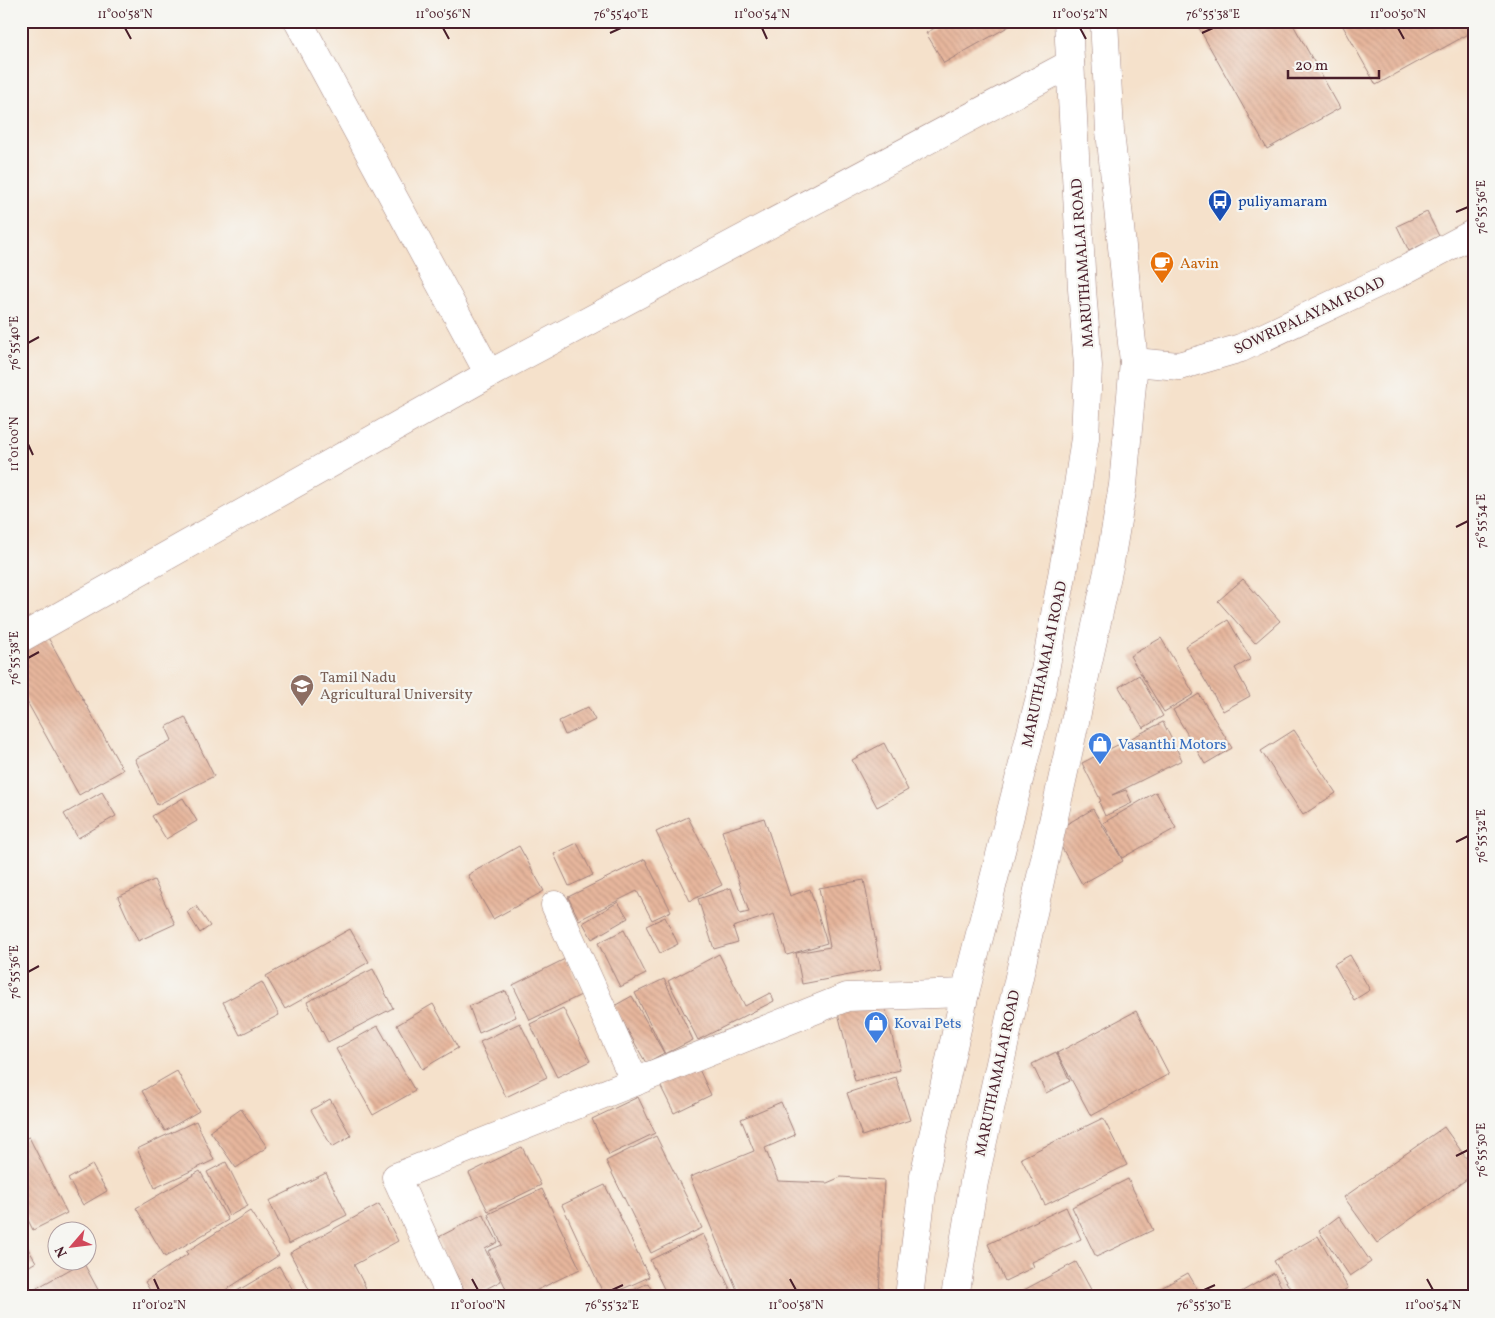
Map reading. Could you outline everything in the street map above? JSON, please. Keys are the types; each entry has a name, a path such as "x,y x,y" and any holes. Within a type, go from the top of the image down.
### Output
{"street":[{"path":"298,21 489,374"},
{"name":"MARUTHAMALAI ROAD","path":"909,1297 924,1176 965,993 1041,693 1085,438 1088,366 1082,289 1068,21"},
{"name":"MARUTHAMALAI ROAD","path":"955,1297 974,1182 1110,562 1123,485 1134,362 1110,131 1104,21"},
{"path":"21,638 489,374 1070,64"},
{"name":"SOWRIPALAYAM ROAD","path":"1134,362 1179,366 1241,348 1396,274 1474,233"},
{"path":"556,905 635,1082"},
{"path":"450,1297 396,1178 847,997 965,993"}],"building":[{"path":"947,21 1012,21 1013,24 944,63 926,33"},
{"path":"1195,21 1291,21 1340,108 1267,149"},
{"path":"1340,21 1474,21 1474,31 1376,85"},
{"path":"1427,212 1439,236 1409,251 1397,226"},
{"path":"1243,579 1280,621 1255,643 1218,601"},
{"path":"1228,620 1251,659 1235,668 1250,696 1223,711 1185,646"},
{"path":"46,634 123,770 79,795 21,691 21,648"},
{"path":"1161,638 1194,694 1164,712 1130,656"},
{"path":"1139,675 1163,716 1143,728 1119,687"},
{"path":"1199,694 1232,748 1205,764 1173,710"},
{"path":"588,707 595,720 565,735 559,721"},
{"path":"185,717 214,776 157,805 135,759 172,740 166,727"},
{"path":"1163,722 1182,760 1112,795 1126,790 1132,803 1105,816 1099,802 1101,801 1082,763"},
{"path":"1294,730 1336,793 1303,815 1261,751"},
{"path":"884,743 908,790 877,807 852,760"},
{"path":"102,792 116,816 78,838 64,814"},
{"path":"1156,792 1176,828 1122,858 1103,823"},
{"path":"183,798 197,821 166,839 152,816"},
{"path":"1093,809 1123,861 1082,884 1053,832"},
{"path":"688,817 722,885 690,901 656,832"},
{"path":"764,818 790,896 810,889 827,943 787,955 774,914 733,927 738,942 714,949 698,899 731,888 740,914 749,912 722,831"},
{"path":"577,843 593,875 569,886 554,854"},
{"path":"519,846 544,891 493,919 468,875"},
{"path":"645,859 671,911 652,920 637,891 579,920 568,897"},
{"path":"154,880 175,924 138,941 118,897"},
{"path":"864,880 881,969 802,984 796,953 830,947 819,888"},
{"path":"618,902 628,918 592,939 583,923"},
{"path":"196,906 210,926 200,933 187,912"},
{"path":"665,917 678,944 660,953 646,926"},
{"path":"350,929 369,962 285,1009 266,976"},
{"path":"624,930 646,974 620,987 598,943"},
{"path":"719,954 745,1006 770,993 774,1001 698,1040 668,981"},
{"path":"1350,955 1370,990 1354,1000 1334,964"},
{"path":"565,959 583,994 530,1020 513,985"},
{"path":"373,969 393,1008 328,1042 307,1002"},
{"path":"664,979 693,1040 665,1054 635,993"},
{"path":"262,982 279,1015 240,1035 223,1002"},
{"path":"506,991 516,1017 479,1033 469,1006"},
{"path":"632,996 664,1053 646,1063 614,1006"},
{"path":"884,1002 900,1070 855,1081 838,1013"},
{"path":"433,1004 458,1048 422,1069 397,1025"},
{"path":"563,1008 590,1061 557,1077 530,1024"},
{"path":"1136,1011 1169,1074 1091,1116 1057,1053"},
{"path":"520,1023 547,1077 506,1097 480,1042"},
{"path":"378,1026 415,1091 373,1115 336,1049"},
{"path":"1056,1052 1070,1081 1046,1093 1032,1064"},
{"path":"697,1065 711,1095 674,1113 659,1083"},
{"path":"177,1071 199,1111 165,1131 142,1091"},
{"path":"896,1077 910,1120 862,1136 847,1093"},
{"path":"638,1097 655,1133 609,1155 592,1119"},
{"path":"330,1099 351,1136 332,1147 311,1110"},
{"path":"781,1102 795,1135 765,1148 778,1181 827,1183 841,1177 884,1180 879,1297 740,1297 690,1177 754,1151 741,1119"},
{"path":"241,1109 267,1147 236,1168 210,1131"},
{"path":"1103,1118 1127,1165 1045,1205 1021,1158"},
{"path":"196,1121 214,1160 155,1188 137,1149"},
{"path":"1444,1127 1474,1169 1474,1174 1377,1243 1344,1197"},
{"path":"656,1136 702,1228 651,1253 606,1161"},
{"path":"29,1137 67,1213 53,1220 48,1220 48,1222 33,1230 21,1206 21,1140"},
{"path":"522,1147 541,1185 488,1211 469,1173"},
{"path":"226,1162 248,1206 229,1216 207,1172"},
{"path":"92,1165 107,1191 83,1205 68,1179"},
{"path":"200,1171 228,1220 165,1257 136,1208"},
{"path":"326,1173 347,1215 289,1244 269,1201"},
{"path":"1128,1179 1153,1230 1096,1257 1072,1207"},
{"path":"605,1185 649,1277 605,1297 562,1205"},
{"path":"542,1189 580,1269 523,1297 510,1297 488,1251 502,1245 488,1214"},
{"path":"379,1204 398,1241 354,1265 366,1288 349,1297 313,1297 290,1253"},
{"path":"1066,1207 1081,1239 1032,1262 1034,1267 1005,1281 988,1244"},
{"path":"250,1211 279,1255 215,1297 154,1297 145,1282 188,1254 186,1252"},
{"path":"483,1214 498,1242 485,1249 501,1281 468,1297 437,1238"},
{"path":"1339,1216 1371,1262 1350,1276 1319,1231"},
{"path":"703,1234 734,1297 668,1297 650,1260"},
{"path":"1318,1236 1348,1288 1332,1297 1295,1297 1274,1261"},
{"path":"21,1237 36,1262 21,1271"},
{"path":"1076,1262 1095,1297 1028,1297 1024,1290"},
{"path":"279,1266 297,1297 227,1297"},
{"path":"69,1270 87,1270 102,1297 39,1297 35,1289"},
{"path":"1188,1273 1202,1297 1145,1297"},
{"path":"1274,1273 1287,1297 1236,1297 1236,1295"},
{"path":"648,1283 655,1297 619,1297"}],"place":[{"name":"puliyamaram","path":"1220,222"},
{"name":"Aavin","path":"1162,284"},
{"name":"Tamil Nadu Agricultural University","path":"302,707"},
{"name":"Vasanthi Motors","path":"1100,765"},
{"name":"Kovai Pets","path":"876,1044"}]}
